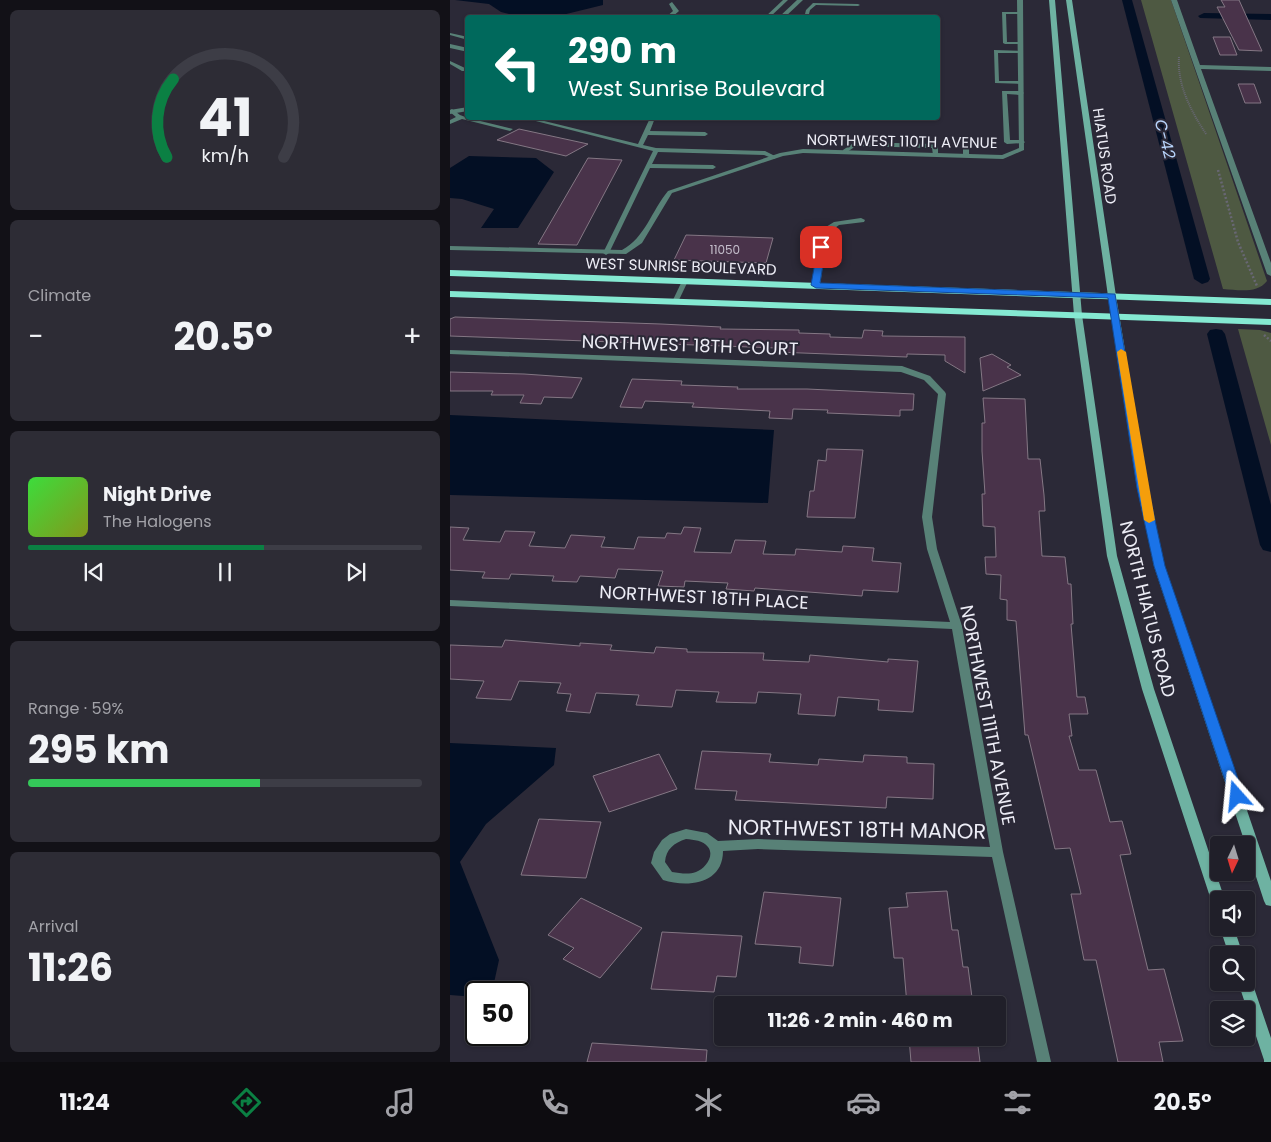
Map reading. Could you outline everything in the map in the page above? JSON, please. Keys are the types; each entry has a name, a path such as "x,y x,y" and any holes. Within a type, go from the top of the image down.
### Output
{"highway":[{"name":"WEST SUNRISE BOULEVARD","path":"450,273 1271,302"},
{"path":"450,294 1271,322"}],"main road":[{"path":"1052,0 1078,315"},
{"name":"HIATUS ROAD","path":"1069,0 1116,316"},
{"name":"NORTH HIATUS ROAD","path":"1078,315 1112,556 1148,689 1215,891"},
{"name":"NORTH HIATUS ROAD","path":"1116,316 1143,488 1159,566 1271,901"},
{"path":"1248,991 1271,1060"}],"street":[{"name":"NORTHWEST 110TH AVENUE","path":"450,248 608,253 634,248 642,238 661,201 670,192 774,157 803,151 1002,156 1022,149 1020,0"},
{"path":"1174,0 1271,274"},
{"path":"783,15 799,1"},
{"path":"671,15 676,11 672,4"},
{"path":"450,46 465,49"},
{"path":"1199,67 1271,69"},
{"path":"451,111 465,109"},
{"path":"816,285 824,232 829,226 839,222 861,220"},
{"name":"NORTHWEST 18TH COURT","path":"450,352 902,369 927,378"},
{"name":"NORTHWEST 111TH AVENUE","path":"927,378 942,394 927,517 932,549 957,626 997,852 1044,1062"},
{"name":"NORTHWEST 18TH PLACE","path":"450,603 957,626"},
{"name":"NORTHWEST 18TH MANOR","path":"716,846 718,853 713,868 698,878 687,880 668,876 658,863 662,847 677,836 695,834 704,836 716,846 758,844 997,852"}],"lane":[{"path":"769,15 786,0"},
{"path":"799,1 815,4 858,5"},
{"path":"807,15 808,10 815,4"},
{"path":"1020,13 1004,13 1005,43 1020,43"},
{"path":"450,34 465,38"},
{"path":"1021,52 996,51 997,82 1021,83"},
{"path":"450,62 465,70"},
{"path":"1021,93 1004,92 1007,142 1022,142"},
{"path":"451,111 465,118"},
{"path":"450,122 461,117"},
{"path":"473,120 510,129"},
{"path":"535,120 656,150 765,153 774,157"},
{"path":"640,146 652,120"},
{"path":"646,133 705,134"},
{"path":"966,143 966,155"},
{"path":"608,253 656,150"},
{"path":"649,166 713,168"},
{"path":"675,302 685,281"}],"path":[{"path":"1180,53 1177,69 1180,83 1196,119 1206,134"},
{"path":"1216,162 1231,210 1231,222 1235,236 1245,265 1255,278 1257,286"},
{"path":"1261,334 1271,341"}],"green space":[{"path":"1141,0 1171,0 1267,281 1253,290 1223,289"},
{"path":"1238,329 1260,330 1271,333 1271,445"}],"water":[{"path":"455,0 603,0 603,5 562,15 512,15 501,12 489,4"},
{"path":"469,156 536,158 554,172 518,228 481,228 494,209 462,199 450,198 450,168"},
{"path":"450,415 774,430 768,503 450,495"},
{"path":"450,743 556,748 554,765 486,824 460,862 499,960 494,981 465,981 465,996 450,995"}],"building":[{"path":"1221,0 1239,0 1262,51 1239,50 1217,7 1225,7"},
{"path":"1213,37 1230,37 1237,55 1220,55"},
{"path":"1238,84 1254,84 1261,103 1245,103"},
{"path":"519,129 588,144 566,156 497,140"},
{"path":"588,158 622,160 577,245 538,244"},
{"path":"686,235 773,238 766,263 674,260"},
{"path":"455,317 661,324 721,327 720,329 799,330 799,333 830,334 830,337 862,338 864,330 883,331 882,336 965,337 965,373 945,361 945,355 907,354 907,357 776,352 777,348 450,336 450,319"},
{"path":"992,354 1011,365 1007,367 1021,375 983,391 980,358"},
{"path":"450,372 582,378 572,398 544,397 541,404 520,403 524,395 491,395 493,391 450,391"},
{"path":"632,379 682,381 681,385 738,387 737,389 807,389 914,394 913,410 900,410 900,416 827,413 828,410 793,409 792,419 769,418 770,411 692,407 694,403 645,401 642,408 620,407"},
{"path":"983,398 1025,399 1028,459 1040,459 1044,495 1045,511 1039,511 1042,556 1065,557 1068,584 1071,584 1073,624 1071,624 1077,697 1085,697 1088,714 1069,714 1072,736 1069,736 1079,770 1096,770 1110,822 1122,821 1131,854 1120,855 1148,970 1164,969 1183,1041 1159,1042 1163,1062 1118,1062 1096,960 1084,960 1071,894 1081,894 1070,848 1055,849 1028,735 1025,735 1016,621 1007,620 1007,600 1000,599 1001,575 986,574 985,557 996,557 995,527 983,526 982,494 985,494 982,423 985,423"},
{"path":"827,449 863,450 855,518 807,517 810,491 814,491 818,460 826,461"},
{"path":"450,527 469,528 463,540 500,542 505,531 535,532 529,546 565,548 571,535 605,537 601,547 634,549 638,537 665,538 667,533 681,534 684,527 701,528 694,552 731,553 735,540 766,541 763,554 795,555 796,549 842,552 843,546 874,548 872,561 901,563 898,592 863,590 862,596 755,588 754,591 726,589 728,583 685,581 684,587 658,586 663,571 618,569 615,578 580,576 577,582 552,581 554,576 511,574 509,579 482,578 485,572 450,570"},
{"path":"505,640 580,646 580,643 612,645 610,650 654,653 656,647 687,649 687,652 764,653 763,660 809,662 810,655 888,662 888,659 918,661 913,712 878,710 879,700 838,697 835,716 798,714 801,694 758,692 756,703 716,702 719,692 676,690 672,707 636,705 639,695 596,693 590,713 566,711 571,694 557,693 561,683 519,681 511,700 476,698 484,681 450,679 450,645 502,647"},
{"path":"702,751 771,754 769,762 818,765 819,759 863,762 864,755 907,757 907,763 934,764 933,799 887,797 886,808 735,800 737,791 695,789"},
{"path":"659,754 677,789 609,812 593,776"},
{"path":"539,819 601,822 586,878 521,875"},
{"path":"947,891 952,930 958,930 963,967 968,967 972,996 906,996 903,958 894,958 889,908 908,907 906,893"},
{"path":"764,892 841,898 833,966 799,963 801,947 755,944"},
{"path":"581,898 642,928 600,978 563,959 574,948 548,935"},
{"path":"662,932 742,936 736,977 717,976 714,992 651,989"},
{"path":"592,1043 707,1050 706,1062 587,1062"},
{"path":"910,1046 978,1046 980,1062 911,1062"}],"waterway":[{"name":"C-42","path":"1127,0 1202,279"},
{"path":"1204,16 1271,17"},
{"name":"C-42","path":"1216,334 1271,545"}],"slow traffic":[{"path":"1121,352 1149,520"}],"route":[{"path":"821,247 816,285 1112,296 1143,488 1159,566 1237,796"}]}
